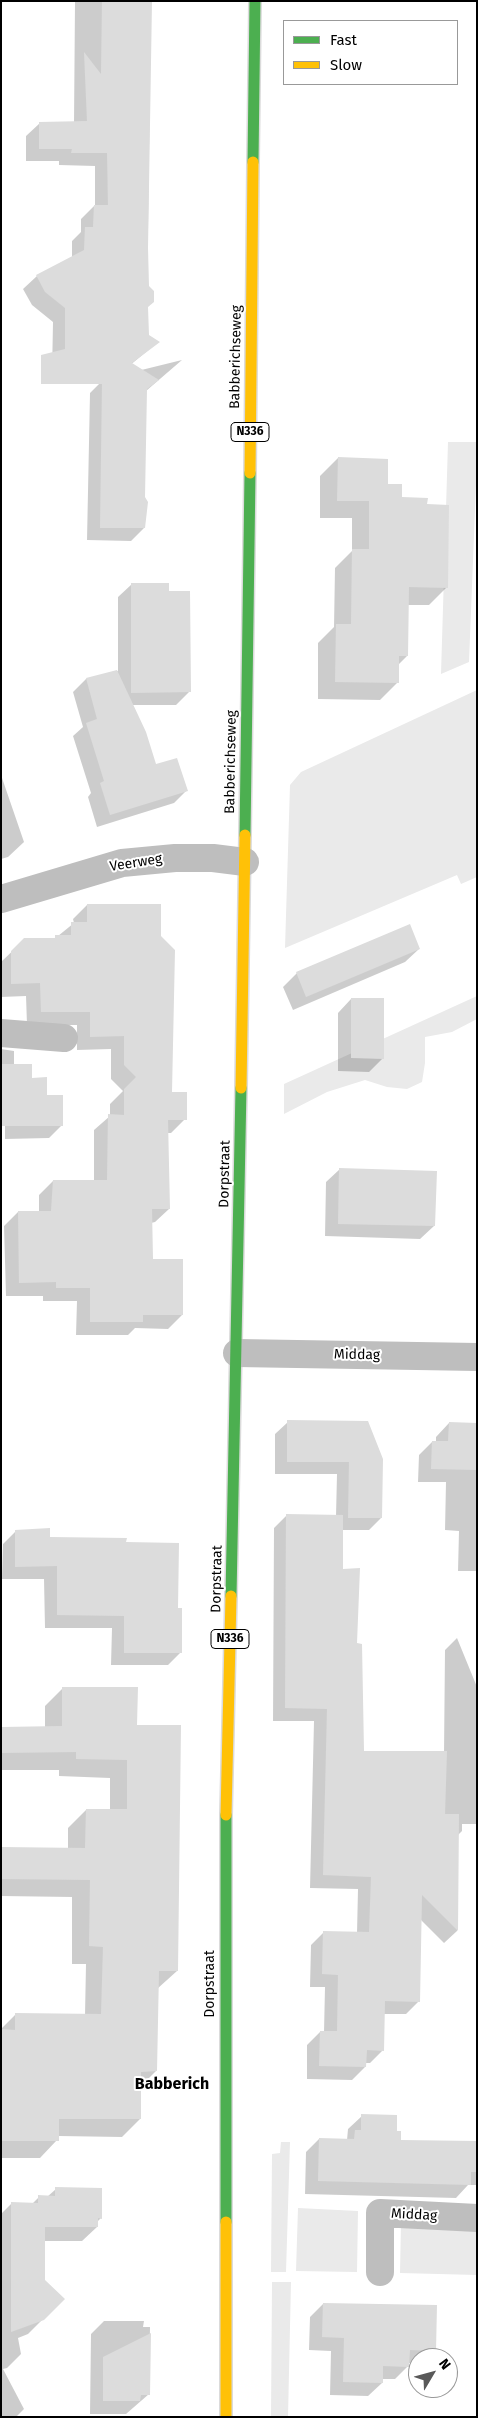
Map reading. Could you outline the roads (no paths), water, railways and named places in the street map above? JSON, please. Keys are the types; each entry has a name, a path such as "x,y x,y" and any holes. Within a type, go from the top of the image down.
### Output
{"main road":[{"name":"Babberichseweg","path":"245,862 255,1"},
{"name":"Dorpstraat","path":"226,2417 225,1880 237,1352 245,862"}],"street":[{"name":"Veerweg","path":"1,900 122,862 175,858 213,858 245,862"},
{"path":"1,1033 64,1038"},
{"name":"Middag","path":"237,1352 477,1357"},
{"name":"Middag","path":"380,2272 380,2213 477,2218"}],"district":[{"name":"Babberich","path":"172,2085"}]}
